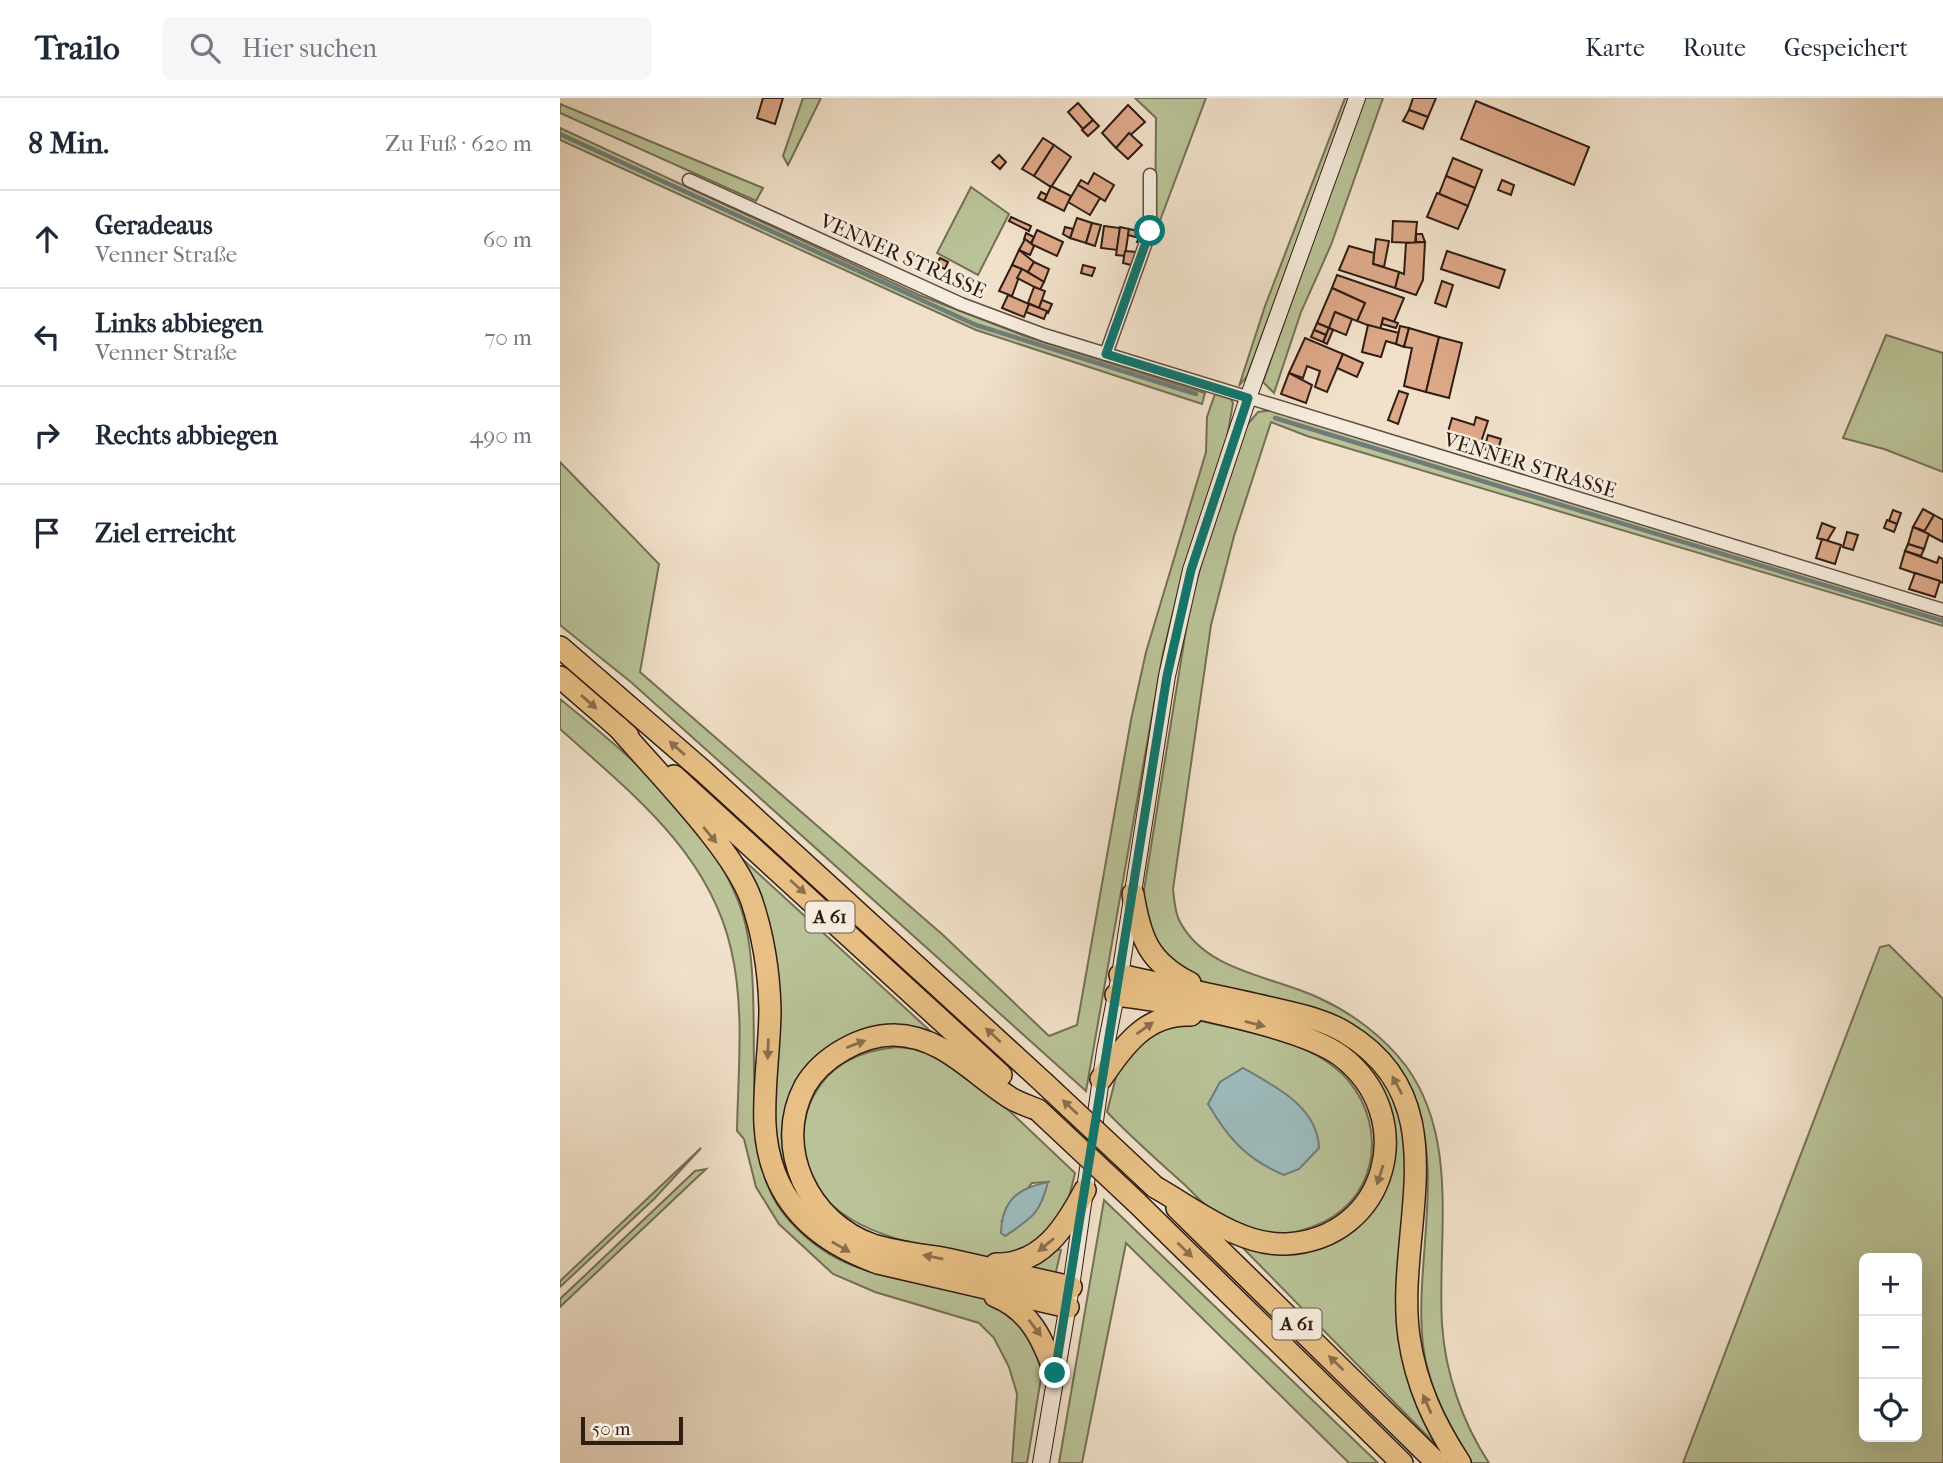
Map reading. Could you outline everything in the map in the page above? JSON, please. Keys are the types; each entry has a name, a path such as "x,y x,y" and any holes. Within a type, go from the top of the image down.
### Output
{"highway":[{"name":"A 61","path":"560,646 702,770 1043,1082 1155,1187 1437,1463"},
{"name":"A 61","path":"560,677 833,919 1038,1110 1136,1202 1402,1463"},
{"path":"618,727 721,848 750,897 765,950 770,1008 765,1127 774,1173 787,1199 819,1235 851,1254 962,1272 1070,1297"},
{"path":"1133,894 1138,926 1159,962 1171,974 1211,993"},
{"path":"1118,985 1211,993 1308,1017 1345,1032 1373,1052 1392,1075 1408,1104 1416,1138 1416,1178 1407,1297 1409,1335 1417,1382 1438,1429 1460,1463"},
{"path":"1118,985 1224,1016 1302,1035 1340,1055 1368,1083 1382,1112 1386,1141 1383,1170 1373,1195 1358,1214 1335,1231 1311,1241 1284,1244 1259,1241 1232,1231 1155,1187"},
{"path":"1101,1079 1118,1055 1147,1024 1185,1015 1224,1016"},
{"path":"1038,1110 1010,1099 962,1059 943,1049 895,1035 873,1038 846,1048 824,1063 807,1084 795,1108 791,1134 795,1167 814,1202 836,1224 872,1244 962,1272 1006,1301 1026,1317 1041,1336 1055,1373"},
{"path":"962,1272 1024,1261 1048,1245 1069,1221 1085,1190"}],"street":[{"path":"1041,1463 1070,1297 1101,1079 1167,676 1191,570 1248,398 1357,98"},
{"path":"1106,354 1150,231 1150,175"},
{"name":"VENNER STRASSE","path":"689,180 961,304 1106,354 1943,610"}],"green space":[{"path":"803,98 821,98 788,165 783,156"},
{"path":"1135,98 1206,98 1155,234 1156,118"},
{"path":"1345,98 1350,98 1247,376 1239,386 1265,306"},
{"path":"1364,98 1383,98 1331,245 1301,312 1274,393 1263,382"},
{"path":"560,104 763,188 756,201 560,113"},
{"path":"560,128 919,295 1027,337 1205,393 1202,404 976,330 560,140"},
{"path":"971,187 1009,214 978,275 937,253"},
{"path":"1886,335 1943,353 1943,472 1884,449 1843,438"},
{"path":"1215,394 1231,399 1233,403 1227,438 1183,572 1163,653 1086,1091 632,683 560,625 560,462 659,564 640,672 943,935 1049,1036 1077,1025 1131,720 1146,652 1206,452 1207,417"},
{"path":"1272,410 1943,616 1943,626 1307,436 1271,422 1234,536 1211,625 1173,889 1176,909 1179,920 1205,951 1242,970 1319,998 1367,1027 1397,1055 1423,1095 1434,1125 1440,1157 1443,1224 1442,1324 1447,1360 1463,1414 1489,1463 1472,1463 1441,1407 1426,1361 1421,1314 1427,1219 1427,1155 1422,1124 1413,1094 1404,1077 1383,1051 1186,975 1148,937 1143,896 1190,605 1213,522 1247,425 1258,412"},
{"path":"560,699 638,766 686,815 707,842 739,903 748,939 752,979 755,1109 759,1149 768,1184 783,1213 800,1232 837,1259 877,1274 982,1297 1001,1306 1016,1319 1038,1344 1041,1378 1027,1463 1012,1463 1017,1394 1009,1367 994,1338 979,1323 875,1292 833,1274 779,1224 756,1187 744,1139 737,1131 740,1040 738,994 731,949 720,914 686,853 664,826 560,729"},
{"path":"725,843 939,1039 885,1031 800,1085 806,1202 797,1205 772,1138 770,957"},
{"path":"1889,945 1943,999 1943,1463 1683,1463 1880,947"},
{"path":"1262,1013 1335,1035 1368,1059 1393,1093 1407,1127 1403,1273 1439,1448 1240,1245 1296,1250 1382,1185 1370,1082"},
{"path":"1196,1020 1256,1033 1297,1046 1333,1066 1348,1080 1361,1100 1369,1121 1372,1143 1370,1164 1363,1184 1351,1202 1334,1216 1312,1227 1281,1234 1261,1232 1226,1219 1208,1208 1107,1112 1117,1073 1145,1033"},
{"path":"897,1047 924,1050 963,1067 1075,1173 1060,1221 1042,1244 997,1260 921,1245 897,1239 852,1220 832,1206 817,1188 807,1167 803,1141 811,1100 829,1074 849,1060","holes":["1048,1182 1001,1222 1032,1183"]},
{"path":"701,1148 654,1199 560,1287 560,1281"},
{"path":"706,1169 560,1307 560,1299 695,1171"},
{"path":"1104,1200 1378,1463 1349,1463 1126,1243 1082,1463 1059,1463"},
{"path":"1055,1249 1061,1250 1055,1276 1026,1267"}],"water":[{"path":"1243,1068 1293,1099 1311,1121 1319,1148 1299,1169 1284,1175 1259,1162 1231,1137 1208,1104 1220,1082"},
{"path":"1048,1182 1042,1201 1034,1214 1005,1236 1001,1233 1005,1212 1014,1197 1029,1188"}],"building":[{"path":"763,98 783,98 775,124 757,118"},
{"path":"1413,98 1436,98 1428,117 1409,110"},
{"path":"1476,101 1589,147 1574,185 1461,139"},
{"path":"1078,103 1093,120 1083,129 1068,112"},
{"path":"1128,105 1145,122 1116,148 1102,133"},
{"path":"1409,110 1428,117 1423,129 1403,121"},
{"path":"1093,120 1099,126 1088,136 1082,130"},
{"path":"1129,133 1142,145 1128,159 1116,148"},
{"path":"1043,138 1054,145 1034,176 1022,169"},
{"path":"1054,145 1071,157 1051,187 1034,176"},
{"path":"999,155 1006,162 1000,169 992,162"},
{"path":"1453,158 1482,170 1475,188 1446,176"},
{"path":"1094,173 1114,185 1105,201 1078,185 1081,180 1088,184"},
{"path":"1446,176 1475,188 1468,206 1439,194"},
{"path":"1502,180 1514,185 1511,195 1498,190"},
{"path":"1078,185 1100,198 1090,215 1068,202"},
{"path":"1051,186 1071,196 1064,211 1044,201"},
{"path":"1041,192 1047,195 1044,201 1038,198"},
{"path":"1437,193 1468,206 1458,229 1427,217"},
{"path":"1011,217 1031,226 1029,231 1009,221"},
{"path":"1077,218 1092,223 1086,243 1070,238"},
{"path":"1393,221 1417,222 1415,243 1392,242"},
{"path":"1092,223 1101,225 1095,246 1086,243"},
{"path":"1104,226 1120,228 1117,250 1101,248"},
{"path":"1065,227 1073,229 1070,238 1063,234"},
{"path":"1120,227 1129,229 1125,256 1116,255"},
{"path":"1129,229 1143,232 1140,243 1137,242 1139,238 1128,235"},
{"path":"1037,230 1063,242 1057,256 1031,244"},
{"path":"1026,233 1034,237 1031,243 1024,239"},
{"path":"1416,234 1422,234 1425,242 1416,242"},
{"path":"1025,239 1034,246 1030,255 1019,250"},
{"path":"1376,239 1389,241 1384,267 1373,264"},
{"path":"1425,242 1423,280 1416,295 1395,288 1399,272 1404,274 1406,243"},
{"path":"1349,246 1374,253 1373,264 1399,272 1395,288 1339,270"},
{"path":"1019,250 1034,262 1028,272 1012,265"},
{"path":"1125,251 1136,252 1131,265 1123,263"},
{"path":"1447,251 1505,270 1499,288 1441,269"},
{"path":"940,258 948,262 945,269 936,265"},
{"path":"1034,262 1049,269 1044,282 1028,272"},
{"path":"1012,265 1022,269 1012,296 999,291"},
{"path":"1083,265 1095,268 1092,276 1081,273"},
{"path":"1022,269 1044,282 1040,290 1017,278"},
{"path":"1337,275 1404,298 1394,322 1383,318 1380,330 1357,321 1365,303 1332,288"},
{"path":"1442,281 1453,285 1446,307 1435,303"},
{"path":"1034,287 1045,291 1039,308 1028,303"},
{"path":"1332,288 1365,303 1357,321 1335,312 1329,328 1317,323"},
{"path":"1008,295 1029,304 1024,317 1002,308"},
{"path":"1042,300 1052,304 1048,313 1039,308"},
{"path":"1029,304 1047,311 1044,319 1026,312"},
{"path":"1335,312 1352,319 1346,335 1329,328"},
{"path":"1383,318 1398,323 1396,328 1382,324"},
{"path":"1317,323 1329,328 1326,335 1314,330"},
{"path":"1368,325 1399,333 1396,344 1386,341 1381,357 1362,352"},
{"path":"1400,326 1409,328 1404,347 1396,344"},
{"path":"1329,328 1333,330 1327,344 1323,342"},
{"path":"1409,328 1439,337 1426,392 1404,386 1412,348 1404,347"},
{"path":"1314,330 1326,335 1323,342 1311,337"},
{"path":"1439,337 1462,343 1449,398 1426,392"},
{"path":"1305,338 1343,354 1327,392 1315,387 1320,371 1307,366 1303,378 1289,373"},
{"path":"1343,354 1363,363 1357,377 1337,368"},
{"path":"1289,373 1312,385 1306,403 1281,394"},
{"path":"1399,391 1408,394 1398,424 1388,420"},
{"path":"1476,417 1488,421 1480,445 1447,435 1452,418 1474,425"},
{"path":"1488,435 1501,439 1497,453 1484,449"},
{"path":"1923,509 1934,515 1925,531 1913,527"},
{"path":"1893,510 1901,513 1897,524 1889,521"},
{"path":"1934,515 1943,520 1943,542 1924,532"},
{"path":"1887,520 1897,524 1894,532 1884,528"},
{"path":"1822,523 1835,528 1827,541 1817,538"},
{"path":"1913,527 1929,534 1924,549 1908,544"},
{"path":"1847,532 1858,535 1853,550 1843,547"},
{"path":"1822,539 1841,545 1835,564 1816,558"},
{"path":"1908,544 1924,549 1921,556 1905,551"},
{"path":"1905,551 1937,563 1939,557 1943,559 1943,583 1900,568"},
{"path":"1915,573 1940,581 1935,597 1909,589"}],"waterway":[{"path":"560,134 976,325 1196,394"},
{"path":"1275,418 1943,621"}],"route":[{"path":"1055,1373 1071,1287 1105,1051 1120,975 1167,676 1191,570 1248,398 1106,354 1150,231"}]}
